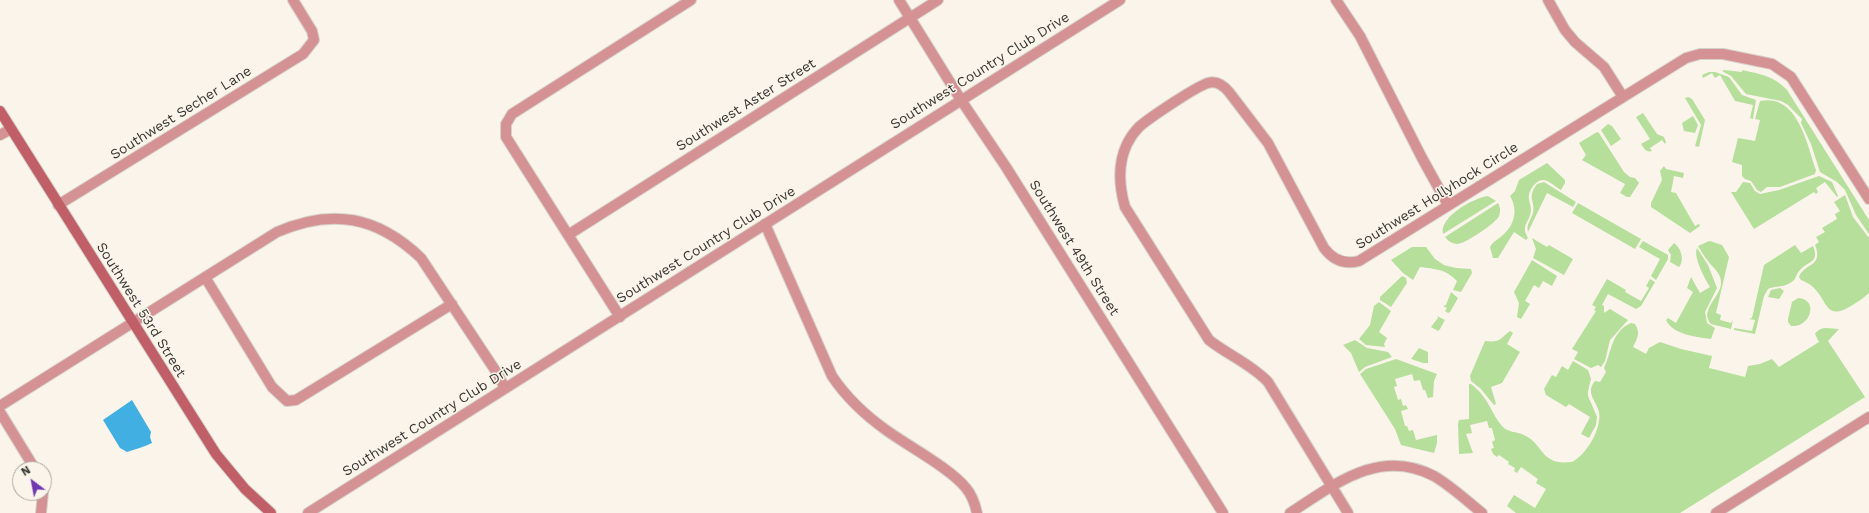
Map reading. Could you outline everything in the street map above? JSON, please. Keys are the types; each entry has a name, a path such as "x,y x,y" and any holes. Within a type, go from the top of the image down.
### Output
{"main road":[{"name":"Southwest 53rd Street","path":"0,111 216,454 245,489 271,513"}],"street":[{"name":"Southwest Secher Lane","path":"58,205 303,54 314,40 312,31 293,0"},
{"path":"620,317 506,137 505,130 508,118 512,114 691,0"},
{"name":"Southwest 49th Street","path":"898,0 961,100 1006,167 1223,513"},
{"name":"Southwest Aster Street","path":"568,234 938,0"},
{"name":"Southwest Country Club Drive","path":"308,513 1120,0"},
{"path":"1336,0 1360,36 1422,158 1448,205"},
{"path":"1548,0 1565,30 1575,42 1604,67 1623,97"},
{"name":"Southwest Hollyhock Circle","path":"1348,513 1268,382 1252,367 1222,351 1209,340 1125,206 1120,190 1119,173 1127,145 1136,131 1149,119 1198,88 1209,82 1214,82 1223,85 1230,92 1268,143 1324,248 1331,256 1341,262 1352,263 1359,261 1686,58 1700,54 1723,54 1772,64 1791,77 1799,87 1869,199"},
{"path":"0,135 11,128"},
{"path":"0,406 277,232 296,224 314,219 334,218 354,220 374,226 391,234 406,244 421,258 495,370 505,388"},
{"path":"765,224 832,376 841,390 871,419 952,475 966,487 974,500 977,513"},
{"path":"205,277 272,387 287,400 296,400 452,304"},
{"path":"0,412 30,461"},
{"path":"1716,513 1869,417"},
{"path":"1290,513 1346,477 1369,468 1387,465 1406,466 1420,470 1443,482 1482,513"},
{"path":"41,513 42,501"}],"green space":[{"path":"1742,70 1761,74 1782,85 1787,90 1869,220 1869,234 1856,215 1845,190 1837,182 1820,172 1811,144 1801,123 1802,119 1788,105 1781,101 1746,94 1731,76 1722,71 1742,72"},
{"path":"1709,72 1715,72 1729,77 1742,95 1756,100 1753,119 1750,118 1753,105 1735,101 1720,75 1715,78 1712,73 1703,78 1702,75"},
{"path":"1688,97 1692,99 1705,120 1699,147 1695,146 1701,125 1685,98"},
{"path":"1760,101 1773,101 1784,105 1792,113 1799,123 1804,135 1816,170 1815,174 1780,187 1767,187 1761,192 1757,190 1751,181 1742,176 1742,165 1732,162 1738,138 1755,141 1760,120 1755,119"},
{"path":"1643,113 1657,134 1664,137 1666,142 1665,144 1662,140 1650,148 1652,151 1645,150 1641,144 1650,139 1636,117"},
{"path":"1693,116 1698,125 1695,133 1684,131 1682,123"},
{"path":"1608,124 1612,126 1621,139 1611,146 1601,130"},
{"path":"1597,132 1624,172 1630,177 1635,178 1639,183 1630,197 1620,193 1625,184 1582,160 1586,155 1579,143"},
{"path":"1547,163 1565,180 1565,183 1561,190 1545,180 1538,181 1535,184 1529,194 1531,210 1525,226 1528,238 1526,240 1514,232 1498,258 1493,258 1490,247 1508,230 1513,221 1515,211 1510,196 1515,191 1519,180"},
{"path":"1664,166 1666,169 1684,173 1683,178 1674,176 1671,192 1676,193 1695,226 1699,224 1700,226 1690,233 1651,207 1651,203 1662,180 1660,171"},
{"path":"1819,176 1832,182 1838,196 1837,197 1825,182 1816,188 1818,192 1816,194 1814,192 1754,229 1731,192 1736,192 1743,182 1750,183 1755,191 1760,194 1779,190"},
{"path":"1544,182 1576,202 1573,207 1547,193 1528,232 1528,224 1534,209 1532,193 1537,184"},
{"path":"1845,195 1853,217 1869,238 1869,293 1843,310 1832,311 1828,308 1819,293 1799,277 1817,257 1815,245 1819,242 1816,237 1825,232 1822,228 1837,219 1835,214 1840,211 1834,202"},
{"path":"1488,196 1496,201 1443,234 1443,228 1446,221 1458,209 1474,200"},
{"path":"1498,203 1500,208 1499,216 1487,228 1462,243 1458,244 1447,240 1445,237"},
{"path":"1578,203 1641,239 1635,249 1572,213"},
{"path":"1532,238 1547,247 1549,245 1573,259 1564,275 1533,258 1536,249"},
{"path":"1643,241 1668,255 1668,259 1656,280 1651,276 1660,259 1639,247"},
{"path":"1710,241 1722,245 1729,257 1716,313 1721,315 1720,320 1731,323 1733,320 1731,329 1711,324 1708,319 1707,314 1720,289 1721,284 1718,273 1698,246"},
{"path":"1674,243 1679,248 1682,258 1679,267 1670,262 1671,255 1668,250"},
{"path":"1795,245 1801,253 1813,246 1815,252 1814,259 1800,270 1794,280 1790,283 1784,286 1768,289 1764,296 1755,334 1734,330 1734,328 1752,331 1755,320 1749,319 1752,318 1764,265"},
{"path":"1412,247 1426,247 1435,259 1444,265 1456,268 1471,269 1472,273 1461,292 1453,290 1457,281 1449,274 1440,270 1420,267 1413,280 1403,273 1391,260"},
{"path":"1697,248 1708,265 1717,288 1705,312 1707,323 1715,328 1711,339 1692,336 1680,332 1669,325 1666,320 1668,318 1676,323 1693,292 1687,288 1691,277 1700,293 1710,287 1698,262 1696,252"},
{"path":"1532,260 1557,276 1552,286 1543,281 1539,288 1534,285 1525,301 1530,304 1521,319 1517,317 1519,303 1514,292"},
{"path":"1402,276 1406,278 1407,283 1391,307 1380,300 1380,297"},
{"path":"1607,279 1641,301 1649,288 1646,286 1650,279 1655,282 1641,306 1636,309 1608,294 1602,305 1604,306 1604,313 1610,309 1628,320 1610,340 1605,361 1601,367 1598,365 1591,368 1574,359 1578,352 1572,349 1596,311 1594,310 1596,307 1592,305"},
{"path":"1780,288 1784,291 1779,299 1768,297 1771,290"},
{"path":"1451,292 1458,298 1448,313 1445,311 1447,308 1443,306 1446,305"},
{"path":"1798,298 1809,303 1810,313 1808,318 1803,323 1791,326 1788,319 1792,302"},
{"path":"1379,302 1391,311 1379,332 1387,338 1384,344 1385,347 1366,345 1359,339 1370,325 1374,306"},
{"path":"1437,316 1445,320 1438,331 1431,327 1438,318"},
{"path":"1631,323 1635,324 1638,330 1637,339 1633,347 1646,354 1649,348 1660,342 1681,349 1712,356 1709,368 1745,377 1748,366 1760,364 1772,359 1779,367 1819,342 1815,334 1820,329 1839,329 1828,341 1865,397 1680,513 1516,513 1507,506 1514,495 1535,508 1546,489 1536,483 1538,479 1521,467 1517,473 1514,471 1515,468 1508,464 1509,462 1499,455 1497,457 1493,454 1491,449 1494,448 1492,442 1495,440 1492,428 1489,428 1487,421 1470,425 1472,433 1466,434 1473,453 1459,454 1458,424 1459,420 1469,419 1469,384 1477,389 1486,400 1504,428 1524,435 1530,439 1548,458 1554,461 1572,462 1583,454 1592,441 1598,426 1599,412 1591,393 1592,385 1595,381 1600,382 1606,372 1604,368 1613,342 1619,331"},
{"path":"1510,331 1513,333 1507,344 1520,352 1502,383 1491,387 1496,404 1494,405 1481,389 1471,381 1470,376 1485,341 1497,341"},
{"path":"1355,340 1367,348 1388,352 1392,357 1365,367 1359,372 1351,353 1343,345"},
{"path":"1419,348 1428,352 1428,363 1411,359"},
{"path":"1396,359 1437,374 1434,381 1433,397 1428,398 1425,390 1423,390 1420,380 1414,381 1412,374 1395,379 1397,386 1394,387 1398,400 1401,399 1403,406 1406,405 1408,409 1401,411 1405,426 1407,426 1409,431 1413,430 1416,440 1437,435 1437,443 1434,453 1401,445 1395,429 1360,374 1366,369"},
{"path":"1573,361 1588,370 1591,379 1588,396 1597,417 1596,425 1589,438 1581,434 1590,417 1569,404 1566,407 1546,395 1544,389 1552,375 1556,377 1562,366 1568,370"}],"water":[{"path":"132,400 151,432 150,437 152,443 127,452 120,448 103,420"}]}
